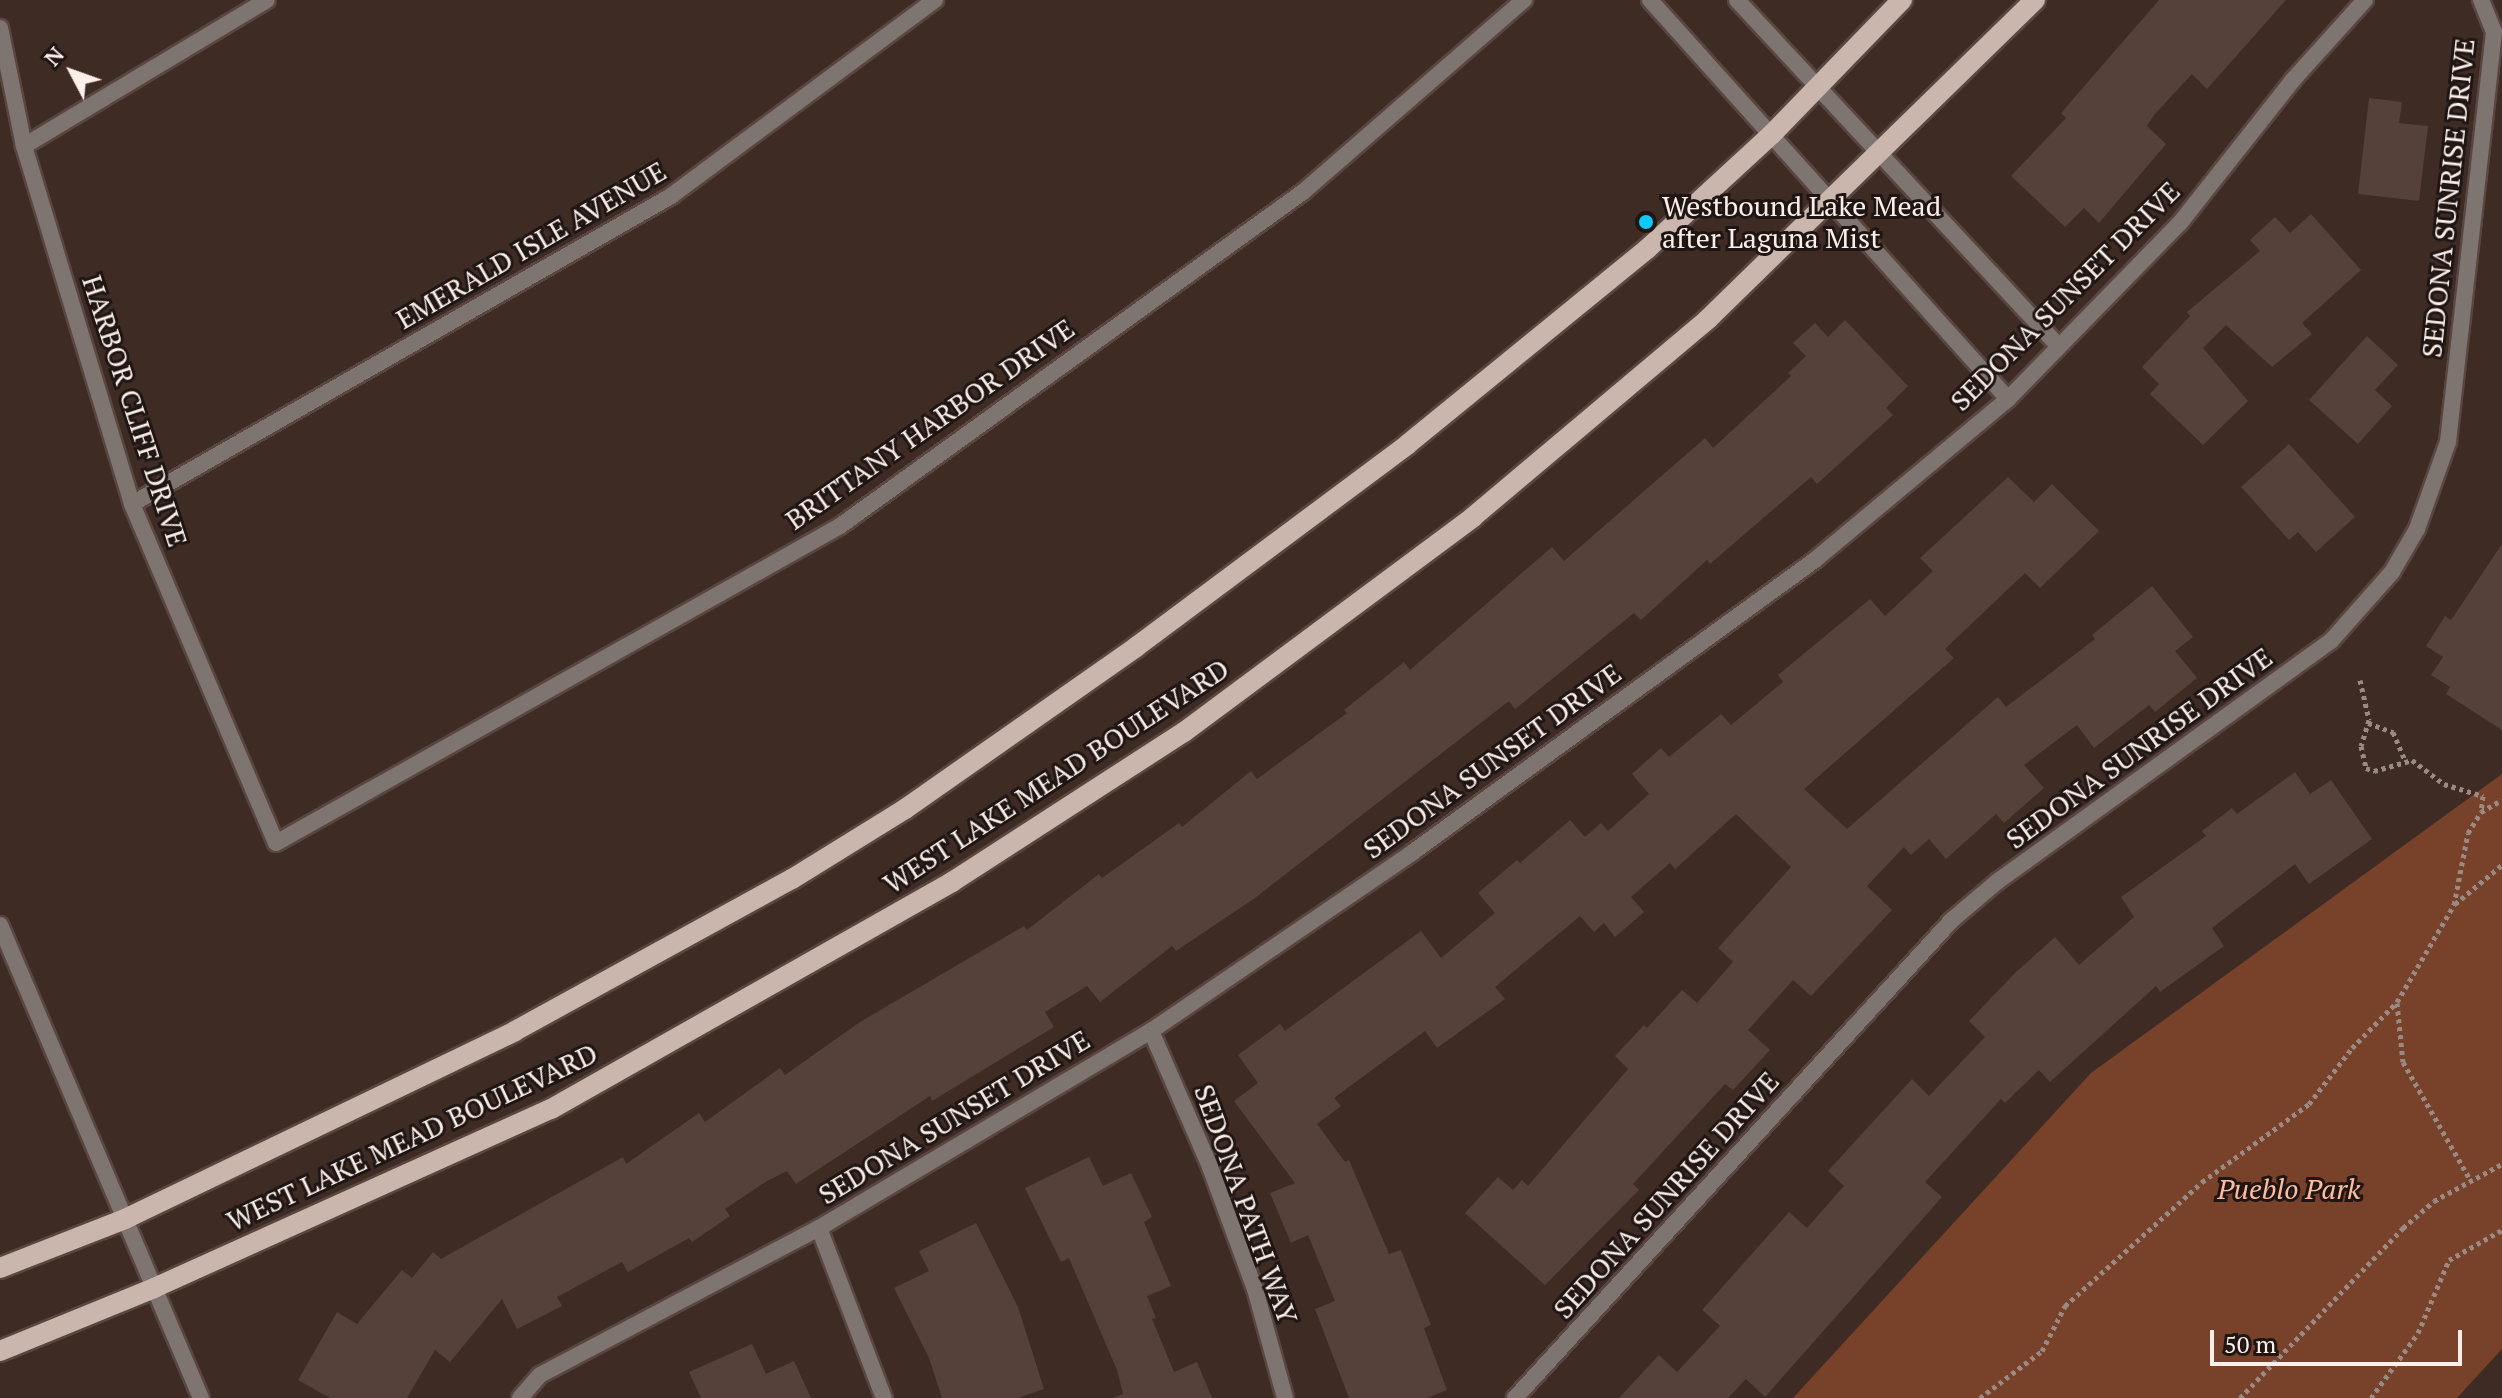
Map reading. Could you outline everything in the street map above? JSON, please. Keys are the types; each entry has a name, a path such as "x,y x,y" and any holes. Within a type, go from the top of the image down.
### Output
{"main road":[{"name":"WEST LAKE MEAD BOULEVARD","path":"0,1268 125,1219 376,1100 622,975 905,809 1136,647 1408,444 1647,249 1772,134 1902,0"},
{"name":"WEST LAKE MEAD BOULEVARD","path":"0,1351 154,1288 551,1109 952,882 1171,741 1473,517 1708,319 2035,0"}],"street":[{"path":"24,146 267,0"},
{"name":"EMERALD ISLE AVENUE","path":"132,504 671,196 935,0"},
{"name":"BRITTANY HARBOR DRIVE","path":"276,843 840,526 1303,192 1524,0"},
{"path":"1650,0 2008,399"},
{"path":"1737,0 1815,88 2059,347"},
{"name":"SEDONA SUNSET DRIVE","path":"520,1398 540,1375 819,1228 1151,1031 1413,852 1816,559 2008,399 2180,223 2292,81 2365,0"},
{"name":"SEDONA SUNRISE DRIVE","path":"1515,1398 1952,920 1998,881 2331,641 2392,572 2417,529 2448,442 2494,32 2481,0"},
{"name":"HARBOR CLIFF DRIVE","path":"0,28 24,146 132,504 276,843"},
{"path":"0,925 201,1398"},
{"name":"SEDONA PATH WAY","path":"1151,1031 1210,1167 1255,1289 1285,1398"},
{"path":"819,1228 884,1398"}],"path":[{"path":"2360,680 2368,723 2361,746 2366,768 2374,771 2405,760"},
{"path":"1980,1398 2042,1351 2065,1306 2202,1182 2309,1104 2352,1048 2397,1002 2454,905 2468,833 2481,812 2483,796 2444,784 2405,760 2393,732 2368,723"},
{"path":"2481,812 2502,800"},
{"path":"2454,905 2502,865"},
{"path":"2397,1002 2403,1062 2471,1181"},
{"path":"2240,1398 2403,1228 2434,1201 2502,1164"},
{"path":"2371,1398 2418,1333 2449,1260 2502,1230"}],"green space":[{"name":"Pueblo Park","path":"2502,774 2502,1349 2457,1398 1793,1398 2091,1073"}],"building":[{"path":"2159,0 2286,0 2207,89 2192,74 2154,115 2147,126 2166,144 2099,223 2084,208 2065,227 2011,176 2066,118 2061,113"},
{"path":"2369,98 2402,102 2399,123 2428,126 2419,201 2358,194"},
{"path":"2311,214 2361,270 2302,323 2312,334 2272,367 2226,325 2203,348 2248,401 2203,445 2150,394 2159,384 2142,367 2190,316 2187,312 2260,251 2250,240 2275,217 2290,233"},
{"path":"1845,320 1908,386 1886,408 1893,415 1817,484 1811,477 1710,564 1707,560 1641,620 1634,613 1515,709 1509,701 1255,898 1176,951 1172,946 1100,1002 1087,986 1045,1012 1054,1027 932,1101 930,1096 796,1184 787,1171 767,1181 725,1209 730,1216 692,1242 689,1238 628,1272 622,1262 557,1297 562,1306 517,1329 502,1299 450,1362 435,1350 407,1398 330,1398 298,1380 337,1312 357,1324 402,1270 412,1278 433,1252 441,1259 623,1157 626,1164 699,1113 705,1122 780,1068 785,1075 860,1022 1024,926 1027,930 1099,874 1102,878 1179,823 1182,827 1251,771 1257,779 1347,713 1344,710 1404,662 1410,670 1552,547 1564,561 1705,438 1713,448 1791,376 1788,373 1806,356 1793,343 1815,323 1828,337"},
{"path":"2367,336 2398,365 2375,390 2392,406 2358,444 2309,400"},
{"path":"2289,444 2355,517 2316,552 2298,532 2289,540 2241,487"},
{"path":"2008,477 2034,502 2052,484 2099,531 2040,588 2025,573 1945,649 1954,658 1804,789 1847,829 1998,697 2006,707 2095,639 2092,635 2152,586 2193,637 2175,651 2197,678 2155,712 2149,705 2094,748 2077,725 2024,765 2044,788 2004,823 1996,814 1946,859 1929,839 1911,855 1904,847 1867,886 1892,910 1811,996 1793,980 1748,1030 1770,1050 1733,1090 1725,1084 1633,1184 1639,1190 1545,1285 1465,1213 1498,1177 1513,1190 1522,1180 1528,1186 1628,1069 1615,1056 1644,1025 1647,1028 1682,990 1697,1003 1733,962 1718,948 1791,867 1736,814 1675,869 1670,863 1631,897 1644,912 1615,937 1604,923 1594,932 1580,916 1495,987 1505,999 1437,1048 1425,1031 1334,1098 1341,1106 1317,1124 1345,1162 1349,1160 1389,1254 1401,1250 1431,1325 1424,1328 1447,1390 1427,1398 1349,1398 1315,1309 1335,1301 1308,1235 1291,1243 1270,1193 1295,1183 1234,1101 1258,1083 1238,1055 1280,1024 1285,1031 1421,931 1441,958 1495,913 1478,893 1517,860 1520,863 1570,820 1585,837 1601,823 1608,831 1649,794 1632,774 1661,748 1669,757 1721,714 1731,725 1783,682 1778,675 1870,599 1885,616 1933,571 1920,558"},
{"path":"2502,544 2502,730 2446,694 2450,687 2431,675 2443,657 2426,646 2445,616 2451,620"},
{"path":"2295,772 2310,794 2331,780 2372,839 2309,884 2295,864 2212,928 2224,946 2160,992 2156,986 2050,1082 2039,1070 2005,1103 2001,1099 1925,1182 1942,1197 1765,1397 1746,1379 1728,1398 1619,1398 1659,1355 1677,1372 1720,1326 1702,1310 1789,1212 1807,1228 1844,1186 1828,1171 1912,1079 1929,1096 1985,1037 1969,1021 2015,973 2055,937 2079,965 2134,917 2121,897 2206,836 2202,831 2232,808 2237,814"},
{"path":"1089,1157 1103,1186 1131,1173 1152,1217 1144,1222 1171,1286 1147,1296 1156,1318 1152,1319 1174,1372 1197,1362 1212,1398 1113,1398 1123,1394 1117,1370 1069,1258 1061,1262 1025,1188"},
{"path":"976,1223 1018,1307 1044,1389 1018,1398 942,1398 929,1358 894,1288 929,1271 919,1251"},
{"path":"752,1344 766,1374 794,1361 811,1398 701,1398 689,1372"}],"place":[{"name":"Westbound Lake Mead after Laguna Mist","path":"1646,222"}]}
